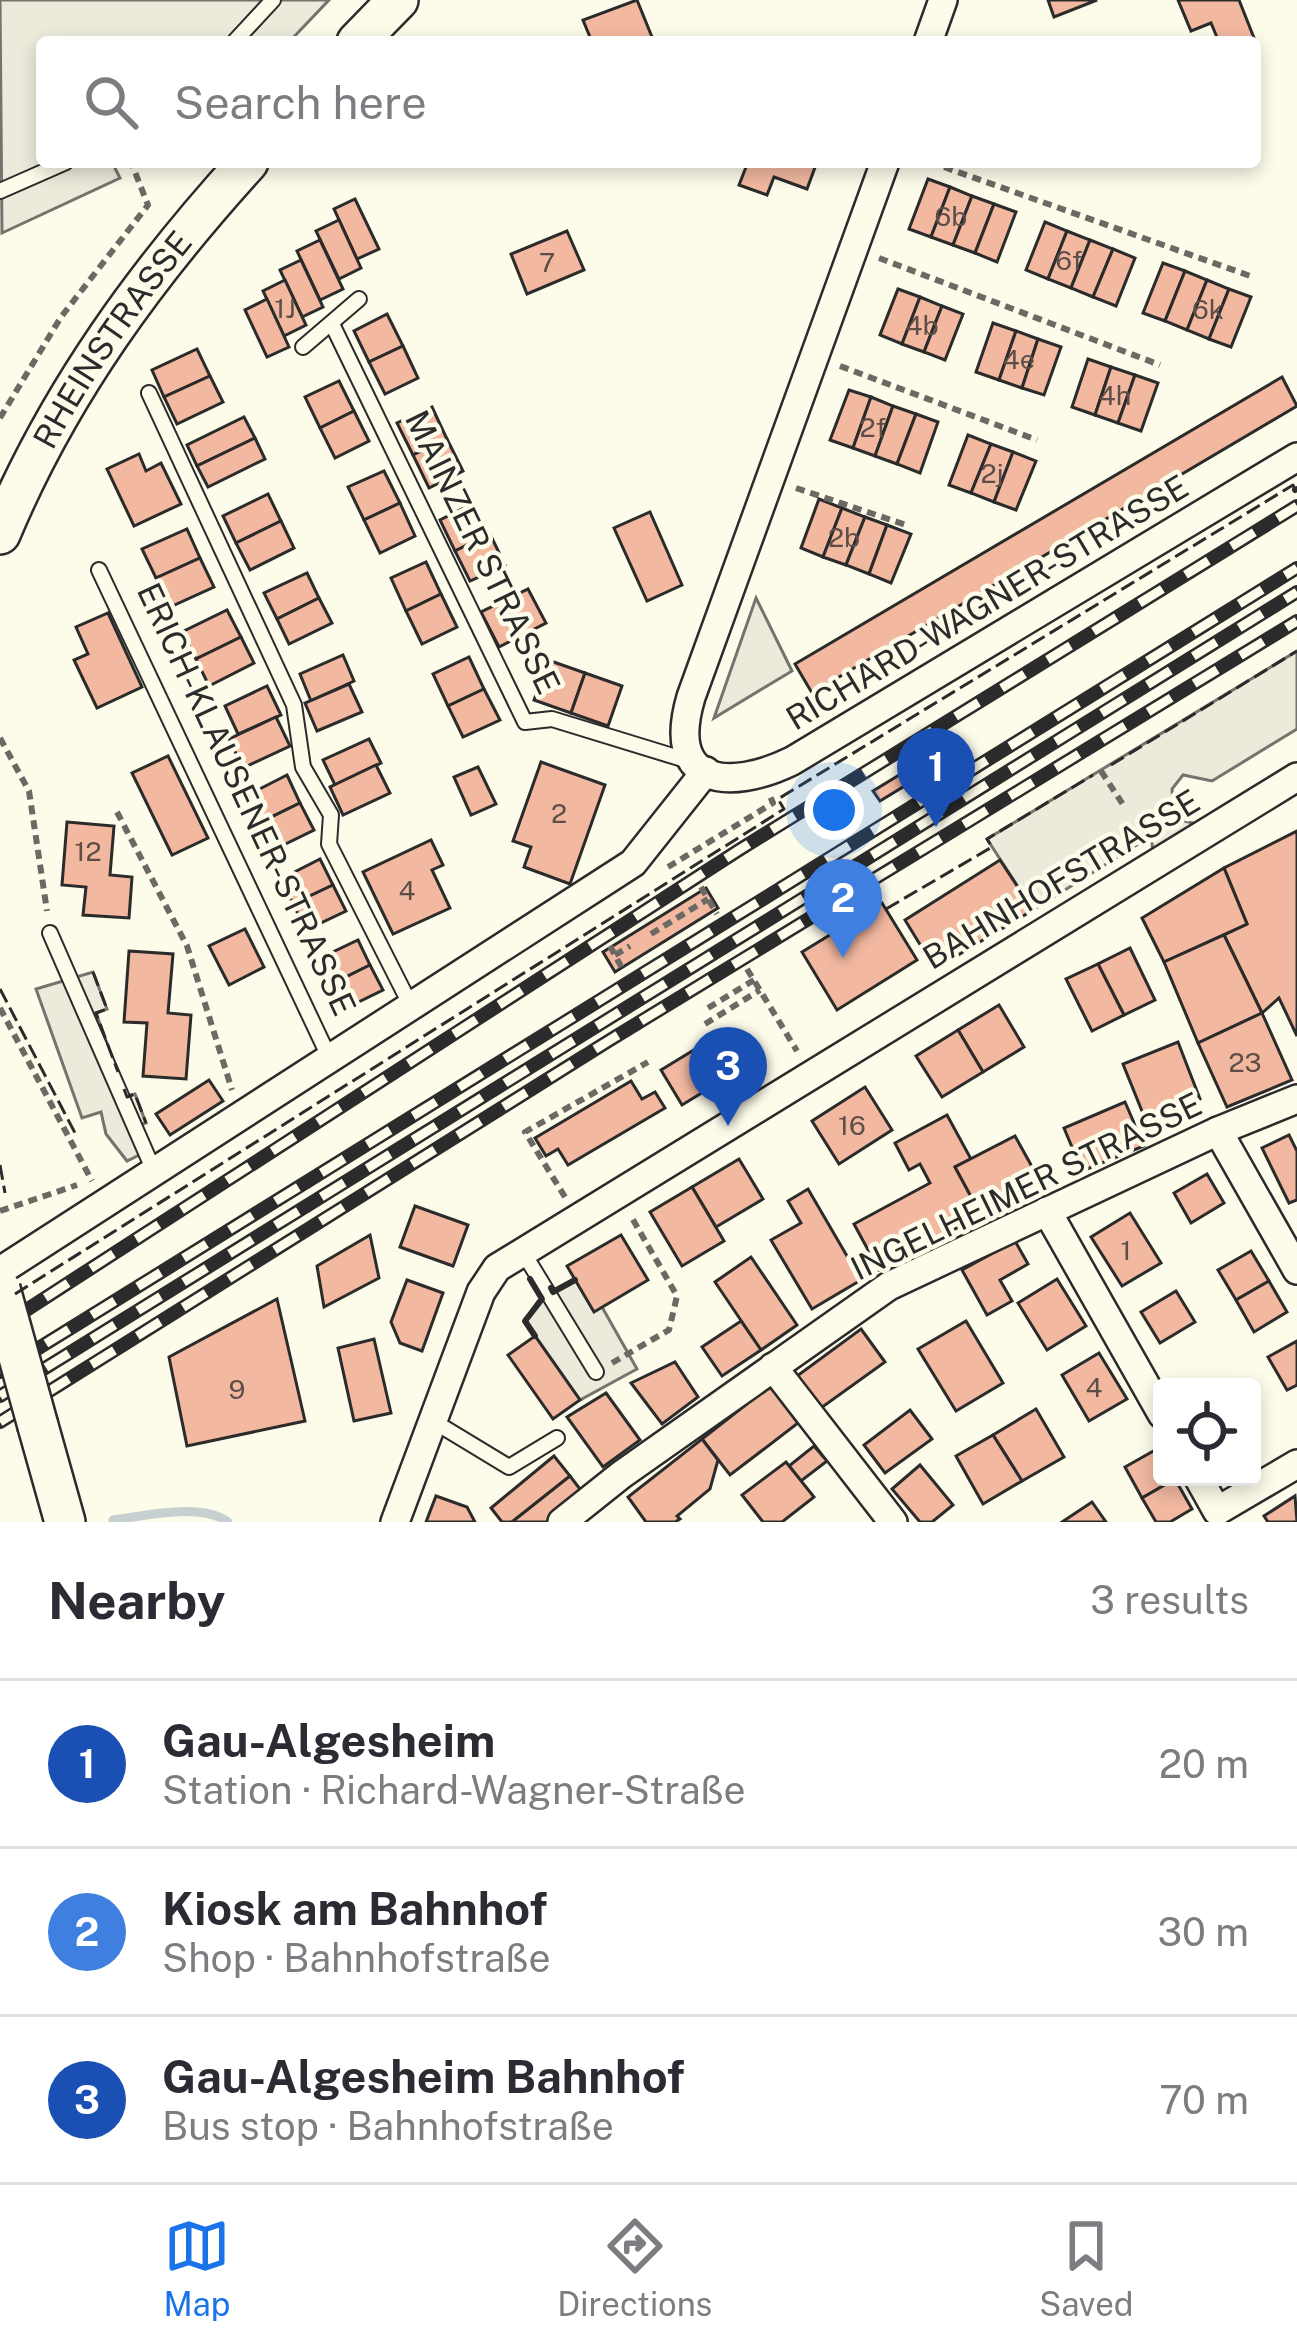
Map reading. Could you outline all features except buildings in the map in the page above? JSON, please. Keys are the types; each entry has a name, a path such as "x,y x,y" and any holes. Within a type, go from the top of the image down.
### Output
{"main road":[{"path":"363,36 398,0"},
{"name":"RHEINSTRASSE","path":"0,534 52,423 97,348 159,264 243,168"},
{"path":"0,1289 65,1522"}],"street":[{"path":"930,36 943,0"},
{"path":"761,776 736,778 699,766 686,750 683,724 883,168"},
{"name":"RICHARD-WAGNER-STRASSE","path":"761,776 1297,457"},
{"name":"ERICH-KLAUSENER-STRASSE","path":"0,1271 633,863 699,766"},
{"name":"BAHNHOFSTRASSE","path":"395,1522 488,1277 1297,777"},
{"name":"INGELHEIMER STRASSE","path":"562,1522 889,1286 1218,1131 1297,1099"},
{"path":"1218,1131 1297,1270"},
{"path":"1047,1211 1153,1398"},
{"path":"773,1367 892,1522"},
{"path":"1261,1485 1297,1464"},
{"path":"1203,1486 1217,1511 1260,1486"}],"lane":[{"path":"240,36 273,0"},
{"path":"0,191 52,168"},
{"path":"303,346 359,299"},
{"name":"MAINZER STRASSE","path":"332,324 525,722 552,719 699,766"},
{"name":"ERICH-KLAUSENER-STRASSE","path":"149,393 294,705 303,767 331,815 329,844 411,1006"},
{"name":"ERICH-KLAUSENER-STRASSE","path":"99,569 330,1059"},
{"path":"50,933 154,1171"},
{"path":"523,1252 596,1372"},
{"path":"433,1421 509,1467 557,1438"}],"path":[{"path":"0,418 62,316 148,205 133,168"},
{"path":"947,168 1253,277"},
{"path":"853,248 1160,365"},
{"path":"814,356 1036,440"},
{"path":"770,479 909,526"},
{"path":"0,738 29,791 50,933"},
{"path":"1102,771 1124,806"},
{"path":"654,875 773,803 761,776"},
{"path":"117,812 187,946 241,1116"},
{"path":"701,887 717,914"},
{"path":"651,934 708,899"},
{"path":"610,946 623,970"},
{"path":"615,955 630,946"},
{"path":"747,969 811,1074"},
{"path":"708,1008 754,980"},
{"path":"705,1024 760,990"},
{"path":"0,1008 106,1205"},
{"path":"578,1219 525,1132 648,1062"},
{"path":"0,1211 92,1180"},
{"path":"596,1372 669,1330 677,1296 619,1194"}],"shaded area":[{"path":"0,0 329,0 295,36 36,36 36,168 115,168 120,178 2,233"},
{"path":"756,598 792,671 714,718"},
{"path":"1297,651 1297,729 1212,781 1183,775 1172,789 1173,804 1184,821 1197,824 1153,852 1151,836 1033,910 987,839"},
{"path":"93,972 107,1009 96,1013 126,1096 135,1094 146,1123 139,1125 149,1150 127,1161 106,1134 101,1112 82,1118 36,989"},
{"path":"575,1280 602,1307 637,1369 580,1400 525,1321 538,1301"}],"waterway":[{"path":"113,1520 188,1512 228,1522"}],"railway":[{"path":"0,1327 739,850 1297,506"},
{"path":"0,1372 1297,568"},
{"path":"0,1396 1297,592"},
{"path":"0,1422 610,1040 1297,621"}],"fence":[{"path":"15,1294 784,809 778,799 1293,485 1295,490"},
{"path":"1111,765 1297,651"},
{"path":"886,909 992,847 987,839 1093,775"},
{"path":"93,972 107,1009 96,1013 118,1072"},
{"path":"0,989 75,1133"},
{"path":"124,1089 127,1097 135,1094 146,1123"},
{"path":"0,1165 5,1193"},
{"path":"530,1279 542,1299 525,1321 535,1336"}],"wall":[{"path":"530,1279 542,1299 525,1321 535,1336"},
{"path":"551,1288 553,1292 575,1280"}],"place":[{"name":"Gau-Algesheim","path":"936,827"},
{"name":"Kiosk am Bahnhof","path":"843,958"},
{"name":"Gau-Algesheim Bahnhof","path":"728,1126"}]}
